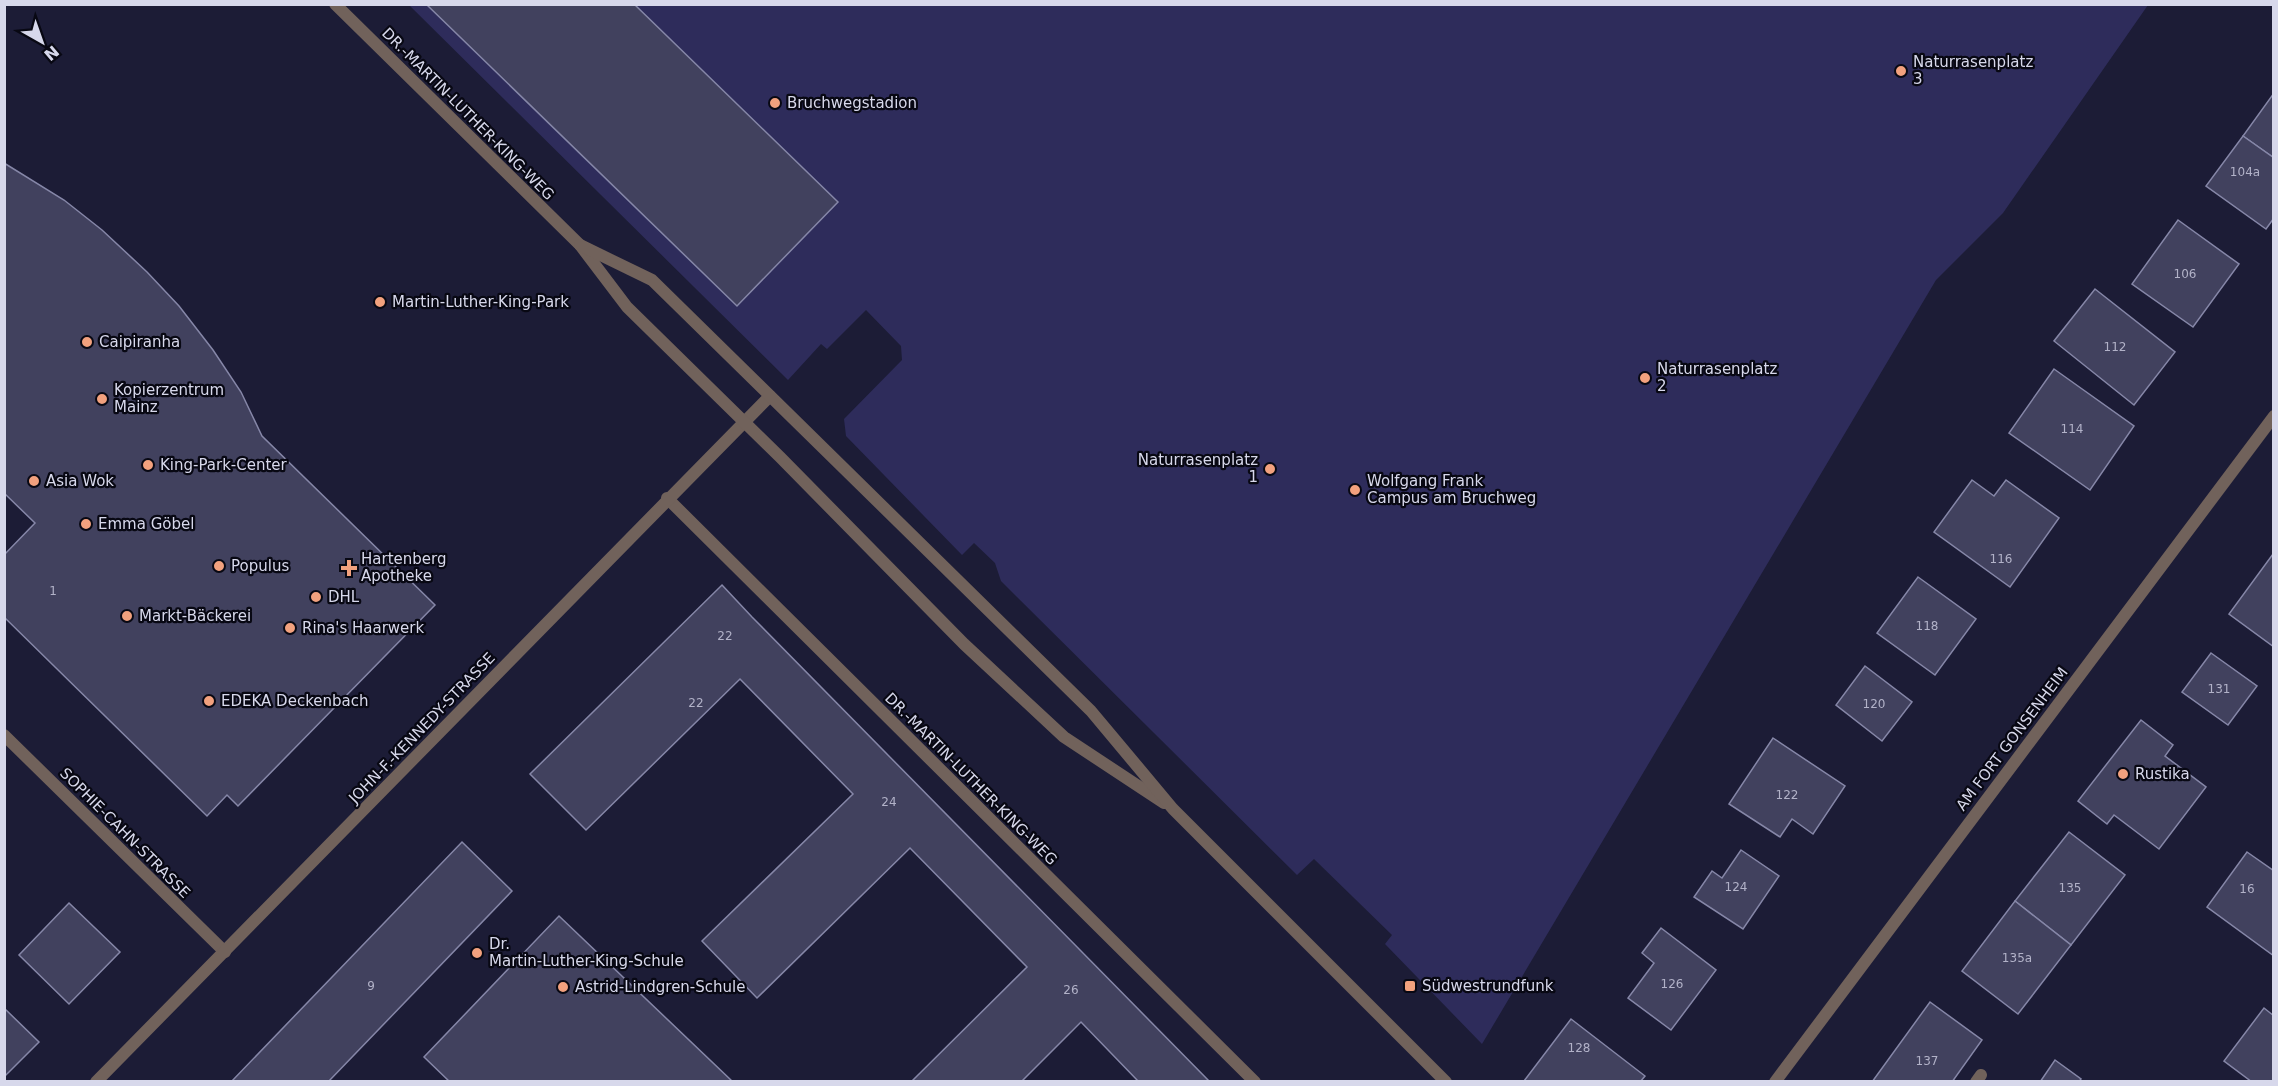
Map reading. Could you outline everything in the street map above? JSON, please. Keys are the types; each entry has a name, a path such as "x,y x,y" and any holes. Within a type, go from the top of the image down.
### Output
{"street":[{"name":"DR.-MARTIN-LUTHER-KING-WEG","path":"335,4 580,245 627,307 964,644 1064,737 1173,809"},
{"name":"DR.-MARTIN-LUTHER-KING-WEG","path":"580,245 652,280 1091,711 1173,809 1446,1082"},
{"name":"JOHN-F.-KENNEDY-STRASSE","path":"96,1082 667,498 770,396"},
{"name":"AM FORT GONSENHEIM","path":"1774,1082 2274,416"},
{"name":"DR.-MARTIN-LUTHER-KING-WEG","path":"667,498 1255,1082"},
{"name":"SOPHIE-CAHN-STRASSE","path":"4,735 225,952"}],"shaded area":[{"name":"Wolfgang Frank Campus am Bruchweg","path":"409,5 2148,5 2003,213 1936,280 1482,1044 1385,944 1392,935 1314,859 1297,875 1001,581 995,563 974,543 962,555 846,436 844,419 902,360 901,346 866,310 827,349 821,344 788,380"}],"building":[{"path":"426,4 634,4 838,202 737,306"},
{"path":"2274,93 2274,158 2243,136"},
{"path":"2243,136 2274,158 2274,218 2266,229 2206,186"},
{"name":"King-Park-Center","path":"4,163 64,200 102,230 147,272 179,306 213,350 241,392 262,436 435,605 238,806 227,795 207,816 4,617 4,555 35,523 4,493"},
{"path":"2178,220 2239,264 2193,327 2132,284"},
{"path":"2095,289 2175,352 2134,405 2054,341"},
{"path":"2054,369 2134,426 2090,490 2009,433"},
{"path":"1972,480 1994,496 2006,480 2059,518 2010,587 1934,532"},
{"path":"2274,554 2274,647 2229,614"},
{"path":"1918,577 1976,619 1935,675 1877,633"},
{"path":"722,585 1210,1082 1139,1082 1081,1022 1021,1082 911,1082 1027,967 910,848 757,998 702,941 853,794 740,679 586,830 530,774"},
{"path":"2211,653 2257,686 2228,725 2182,692"},
{"path":"1865,666 1912,702 1882,741 1836,705"},
{"path":"2141,720 2173,745 2165,756 2206,787 2159,849 2114,815 2107,824 2078,801"},
{"path":"1773,738 1845,786 1813,834 1792,819 1780,837 1729,804"},
{"path":"2069,832 2125,875 2071,945 2015,901"},
{"path":"462,842 512,891 328,1082 231,1082"},
{"path":"1741,850 1779,876 1743,929 1694,897 1712,871 1722,878"},
{"path":"2247,852 2274,871 2274,956 2207,907"},
{"path":"2015,901 2071,945 2018,1014 1962,971"},
{"path":"69,903 120,952 69,1004 19,955"},
{"name":"Astrid-Lindgren-Schule","path":"559,916 733,1082 450,1082 424,1057"},
{"path":"1661,928 1716,970 1671,1030 1628,998 1654,963 1642,953"},
{"path":"1930,1002 1982,1040 1952,1082 1872,1082"},
{"path":"4,1008 39,1042 4,1077"},
{"path":"2264,1008 2274,1016 2274,1082 2252,1082 2224,1061"},
{"path":"1571,1019 1645,1076 1640,1082 1524,1081"},
{"path":"2055,1060 2081,1079 2079,1082 2040,1082"}],"place":[{"name":"Naturrasenplatz 3","path":"1901,71"},
{"name":"Bruchwegstadion","path":"775,103"},
{"name":"Martin-Luther-King-Park","path":"380,302"},
{"name":"Caipiranha","path":"87,342"},
{"name":"Naturrasenplatz 2","path":"1645,378"},
{"name":"Kopierzentrum Mainz","path":"102,399"},
{"name":"King-Park-Center","path":"148,465"},
{"name":"Naturrasenplatz 1","path":"1270,469"},
{"name":"Asia Wok","path":"34,481"},
{"name":"Wolfgang Frank Campus am Bruchweg","path":"1355,490"},
{"name":"Emma Göbel","path":"86,524"},
{"name":"Populus","path":"219,566"},
{"name":"Hartenberg Apotheke","path":"349,568"},
{"name":"DHL","path":"316,597"},
{"name":"Markt-Bäckerei","path":"127,616"},
{"name":"Rina's Haarwerk","path":"290,628"},
{"name":"EDEKA Deckenbach","path":"209,701"},
{"name":"Rustika","path":"2123,774"},
{"name":"Dr. Martin-Luther-King-Schule","path":"477,953"},
{"name":"Südwestrundfunk","path":"1410,986"},
{"name":"Astrid-Lindgren-Schule","path":"563,987"}]}
